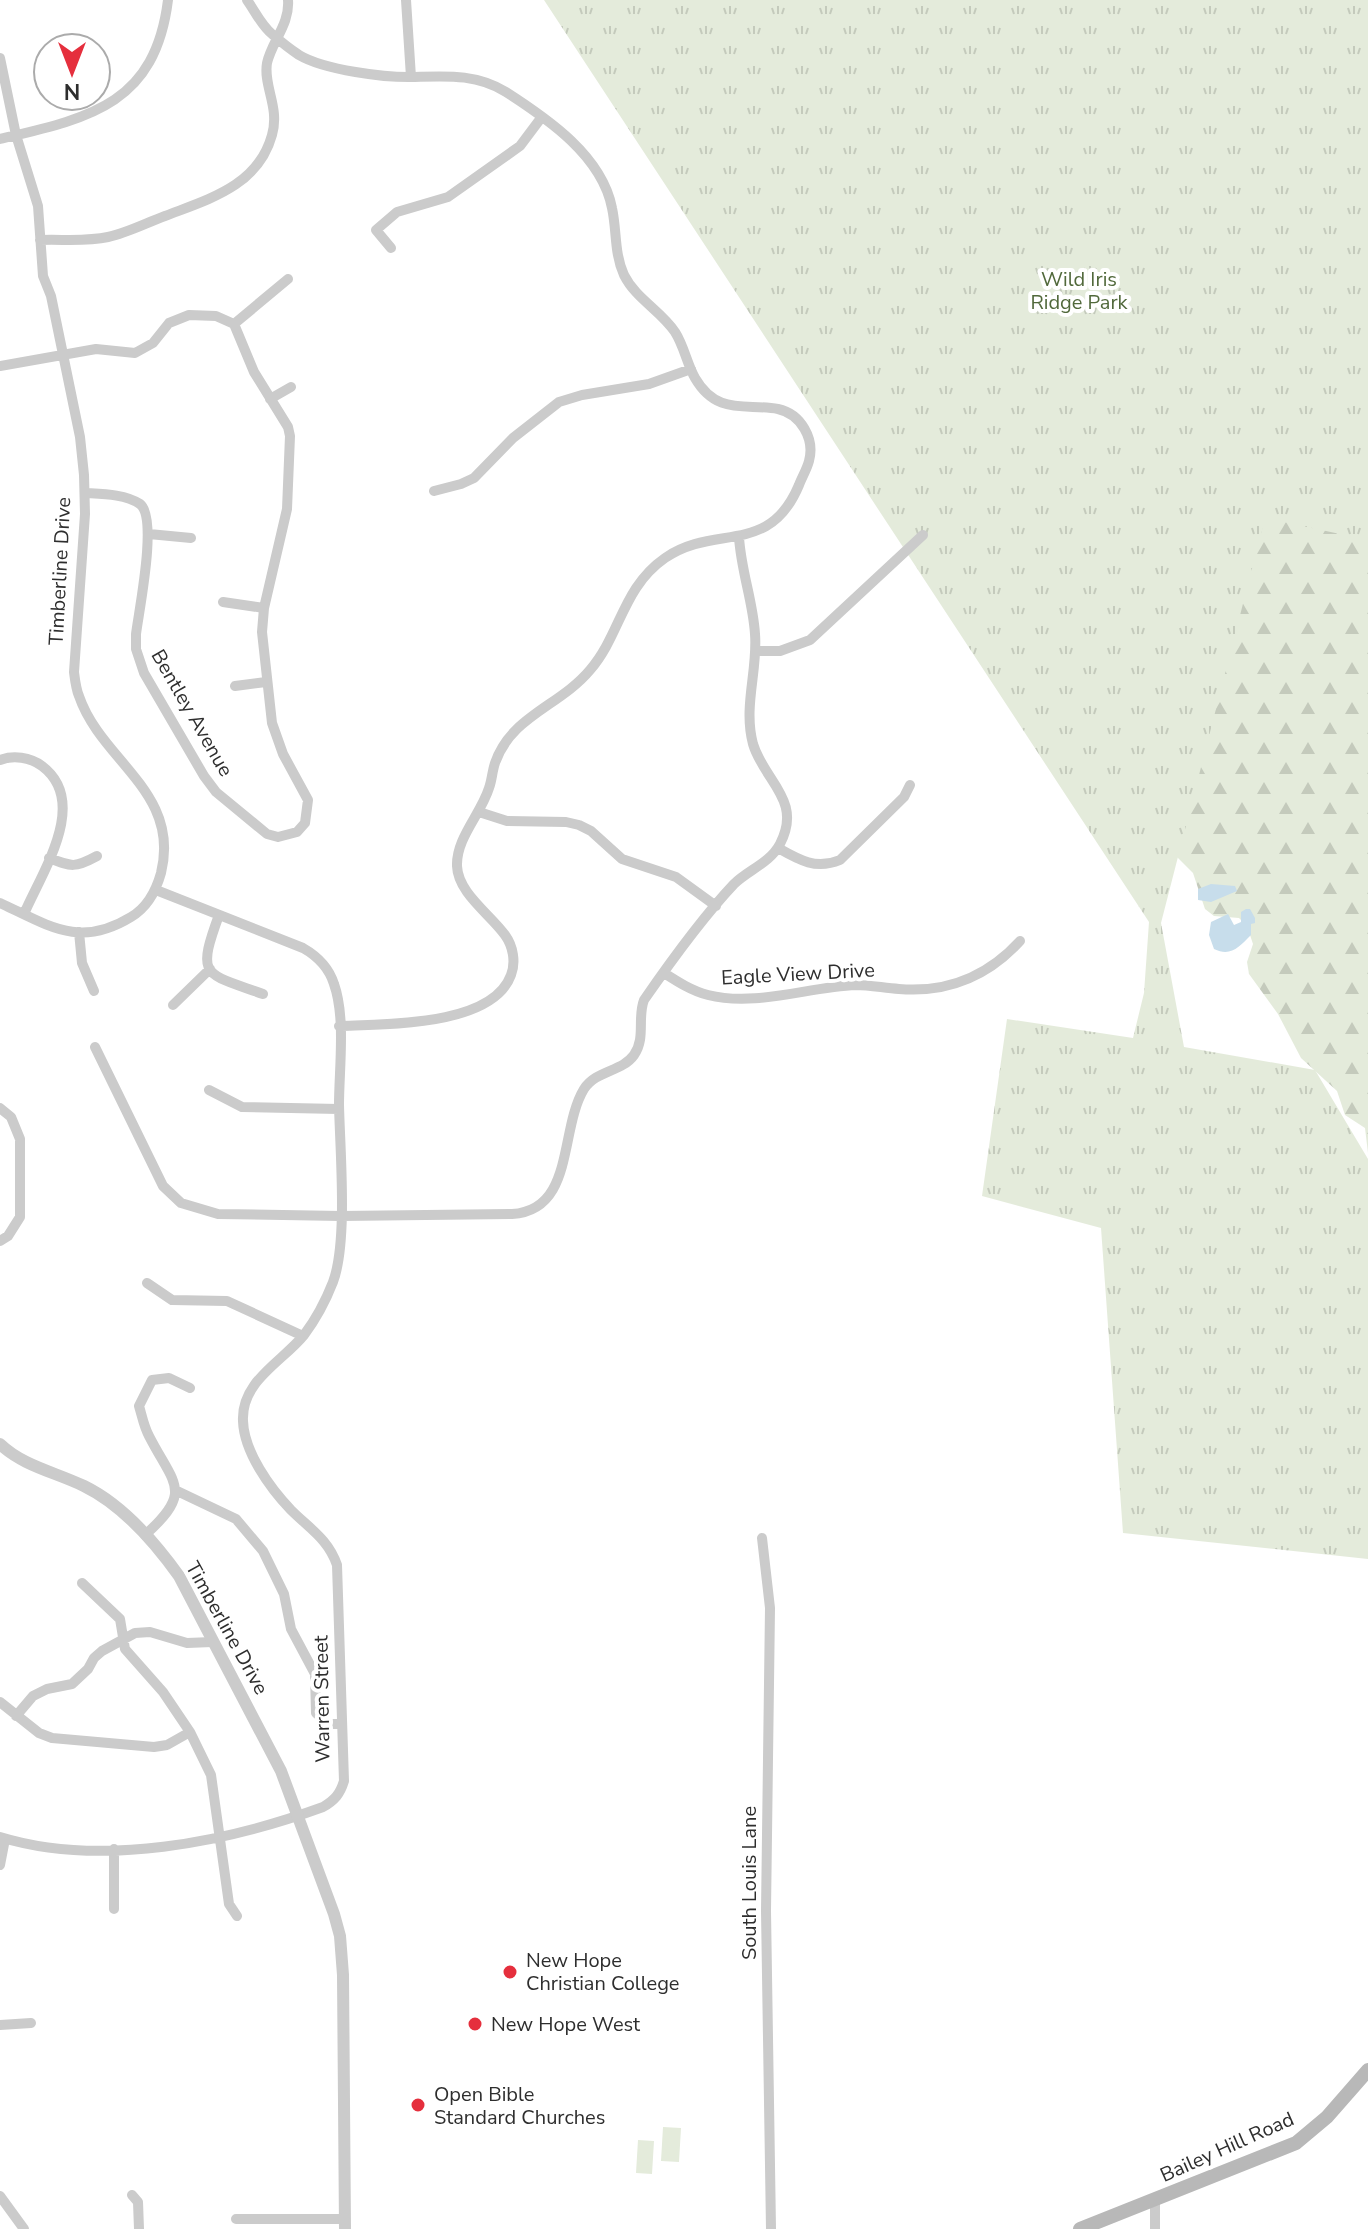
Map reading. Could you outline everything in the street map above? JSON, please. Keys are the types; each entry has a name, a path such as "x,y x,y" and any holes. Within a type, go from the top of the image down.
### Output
{"main road":[{"name":"Bailey Hill Road","path":"1080,2229 1296,2143 1317,2126 1368,2070"}],"street":[{"path":"0,139 96,112 117,99 151,61 161,36 168,0"},
{"path":"247,0 270,32 301,56 319,63 373,74 473,78 509,94 570,140 593,164 610,196 618,257 624,274 632,288 673,328 704,390 729,405 774,408 787,412 798,419 811,445 810,459 796,494 781,516 766,528 684,548 664,559 646,574 627,600 604,651 593,667 570,691 526,719 509,736 496,762 479,812 458,852 457,873 464,887 507,939 513,961 509,981 483,1002 444,1018 339,1026"},
{"path":"40,240 106,238 222,194 241,183 262,158 272,137 275,113 267,62 286,20 288,0"},
{"path":"406,0 411,77"},
{"name":"Timberline Drive","path":"0,58 16,135 38,206 43,276 51,296 80,437 85,493 74,672 79,697 93,723 153,803 159,817 165,836 165,855 156,890"},
{"path":"391,248 376,230 388,218 400,211 448,197 520,146 541,118"},
{"path":"0,366 96,349 135,353 153,343 169,323 189,315 216,316 234,324 288,279"},
{"name":"Bentley Avenue","path":"149,534 136,634 136,649 144,673 216,792 267,834 278,837 297,832 305,823 308,800 277,740 266,682 262,632 264,608 286,517 291,445 288,427 254,372 234,324"},
{"path":"434,491 474,478 513,438 559,402 649,384 691,369"},
{"path":"270,399 291,387"},
{"path":"85,493 111,495 140,505 147,512 149,534 191,538"},
{"path":"755,651 780,651 810,640 923,535"},
{"path":"95,1047 159,1178 173,1198 194,1209 218,1214 341,1216 512,1214 539,1207 553,1191 584,1090 597,1076 623,1064 635,1053 641,1037 642,1004 734,884 778,848 785,830 785,803 780,789 760,762 751,734 754,618 740,564 739,537"},
{"path":"223,602 264,608"},
{"path":"235,686 266,682"},
{"path":"0,760 22,757 34,761 45,768 63,797 58,838 24,914"},
{"path":"778,848 810,864 840,860 904,797 910,785"},
{"path":"479,812 502,820 579,825 591,831 622,859 676,877 716,906"},
{"path":"49,858 67,865 77,865 97,856"},
{"path":"0,903 48,927 79,932 110,929 142,910 156,890"},
{"name":"Warren Street","path":"156,890 295,944 318,958 334,983 339,1026 341,1216 336,1275 323,1305 303,1336 250,1389 243,1404 244,1434 263,1472 292,1511 332,1549 337,1565 344,1781 333,1801 299,1815"},
{"path":"219,915 206,952 210,969 219,978 263,994"},
{"path":"79,932 82,963 94,991"},
{"name":"Eagle View Drive","path":"664,973 687,988 728,999 854,985 924,990 951,986 972,978 1002,961 1020,941"},
{"path":"173,1005 210,969"},
{"path":"209,1090 242,1107 339,1109"},
{"path":"0,1108 11,1117 20,1139 20,1217 8,1236 0,1241"},
{"path":"147,1283 172,1300 227,1301 303,1336"},
{"path":"145,1535 167,1515 175,1498 175,1480 148,1434 139,1406 152,1380 169,1378 190,1388"},
{"name":"Timberline Drive","path":"0,1444 13,1456 84,1486 108,1501 145,1535 179,1576 281,1771 299,1815"},
{"path":"175,1490 236,1519 263,1551 284,1594 291,1629 315,1674 316,1713 330,1724 341,1724"},
{"name":"South Louis Lane","path":"762,1538 770,1608 766,1911 771,2229"},
{"path":"82,1583 120,1619 125,1649 163,1692 190,1732 211,1775 229,1904 237,1916"},
{"path":"16,1716 33,1696 47,1689 72,1684 102,1651 135,1633 150,1632 187,1643 212,1642"},
{"path":"0,1702 39,1733 52,1738 154,1747 167,1745 190,1732"},
{"path":"0,1865 3,1838 62,1848 173,1846 221,1838 299,1815 334,1914 341,1945 345,2224 236,2219"},
{"path":"114,1849 114,1909"},
{"path":"0,2025 31,2023"},
{"path":"132,2195 138,2202 139,2229"},
{"path":"0,2196 24,2229"},
{"path":"1155,2200 1155,2229"}],"green space":[{"name":"Wild Iris Ridge Park","path":"544,0 1368,0 1368,540 1265,518 1161,923 1184,1047 1315,1070 1368,1159 1368,1559 1123,1533 1101,1228 982,1196 1007,1019 1133,1038 1144,993 1149,922"},
{"path":"1368,0 1368,1153 1365,1128 1345,1115 1337,1091 1301,1058 1278,1014 1249,974 1247,962 1253,944 1247,926 1239,918 1214,916 1205,909 1193,873 1175,855"},
{"path":"663,2127 681,2128 679,2162 661,2161"},
{"path":"638,2140 654,2141 652,2174 636,2173"}],"water":[{"path":"1211,884 1235,886 1237,891 1211,902 1198,900 1198,889"},
{"path":"1250,909 1255,918 1255,923 1251,924 1251,935 1230,951 1214,949 1209,935 1211,922 1228,914 1234,925 1241,922 1241,912"}],"place":[{"name":"New Hope Christian College","path":"510,1972"},
{"name":"New Hope West","path":"475,2024"},
{"name":"Open Bible Standard Churches","path":"418,2105"}]}
